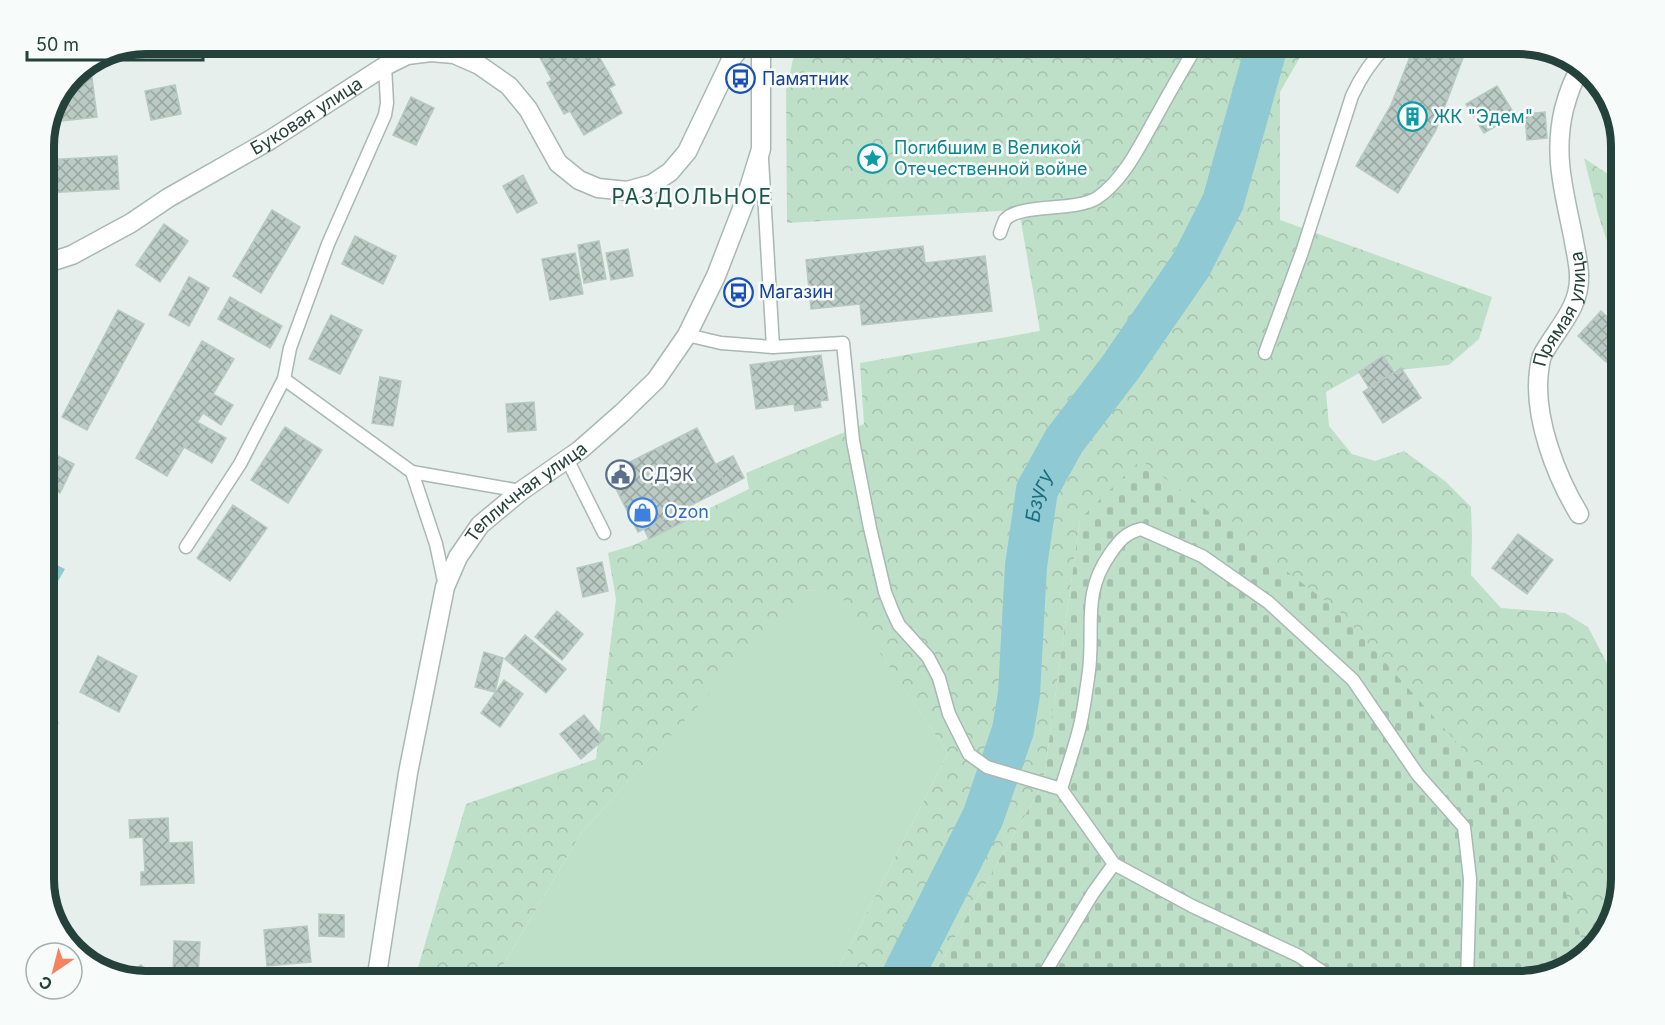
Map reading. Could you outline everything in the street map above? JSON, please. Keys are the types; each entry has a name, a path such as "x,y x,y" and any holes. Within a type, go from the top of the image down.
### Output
{"street":[{"name":"Буковая улица","path":"54,261 72,255 131,223 168,198 270,140 386,66 407,55 415,54"},
{"name":"Буковая улица","path":"454,54 479,64 509,86 528,109 558,163 579,180 598,188 627,191 652,184 670,172 687,152 735,54"},
{"name":"Тепличная улица","path":"378,971 408,773 445,587 458,557 480,525 520,491 580,450 656,380 687,335 716,276 745,201 761,149 761,54"},
{"name":"Прямая улица","path":"1576,74 1572,80 1559,130 1559,166 1576,253 1579,276 1577,294 1573,308 1542,356 1538,381 1538,406 1547,440 1568,495 1579,514"}],"lane":[{"path":"1000,233 1005,220 1014,214 1072,206 1095,199 1114,184 1137,150 1192,54"},
{"path":"1265,353 1302,252 1352,96 1360,77 1378,54"},
{"path":"186,548 240,464 284,380 290,348 328,244 385,115 386,66"},
{"path":"761,149 774,347"},
{"path":"687,335 721,343 774,347 843,343 853,441 885,592 899,625 927,657 939,678 949,714 969,754 987,767 1061,789 1113,864 1192,906 1299,956 1321,971"},
{"path":"284,380 412,472 520,491"},
{"path":"567,459 604,533"},
{"path":"412,472 436,544 445,587"},
{"path":"1061,789 1078,736 1089,674 1091,600 1095,581 1120,540 1130,532 1141,530 1202,556 1268,602 1353,680 1418,775 1464,827 1470,879 1467,971"},
{"path":"1046,971 1113,864"}],"green space":[{"path":"794,54 1302,54 1280,92 1280,220 1492,297 1479,339 1449,365 1398,370 1366,369 1326,392 1329,426 1352,454 1375,461 1404,451 1445,481 1471,507 1471,575 1501,608 1565,613 1588,627 1611,671 1610,891 1599,925 1584,944 1080,519 1043,784 936,971 837,971 948,753 839,593 805,590 581,833 500,971 417,971 466,804 596,759 616,599 608,553 634,545 749,489 746,473 864,424 860,363 1040,331 1019,210 787,223 786,90"},
{"path":"1584,158 1611,176 1611,254"},
{"path":"1141,460 1340,612 1550,847 1583,945 1565,959 1554,964 1519,971 936,971 1043,784 1080,519"},
{"path":"804,590 839,592 948,753 837,971 500,971 581,833"}],"water":[{"path":"54,564 65,569 57,583 54,582"}],"building":[{"path":"538,54 589,54 590,56 598,54 615,85 609,88 622,113 584,135 570,111 564,114 547,83 552,80"},
{"name":"ЖК \"Эдем\"","path":"1411,54 1455,54 1463,58 1436,130 1398,193 1356,166 1391,105"},
{"path":"91,72 97,117 57,121 63,105 73,90"},
{"path":"175,85 181,114 151,120 145,91"},
{"path":"1497,86 1515,115 1484,133 1466,104"},
{"path":"411,97 434,108 416,145 393,135"},
{"path":"1599,100 1606,116 1609,130"},
{"path":"1545,112 1547,138 1527,140 1525,114"},
{"path":"117,156 119,189 54,192 54,159"},
{"path":"523,175 537,203 517,213 503,186"},
{"path":"272,210 300,227 261,293 233,276"},
{"path":"164,224 188,241 160,282 136,265"},
{"path":"355,236 396,256 383,284 342,264"},
{"path":"599,241 606,279 584,283 578,245"},
{"path":"923,246 925,263 985,256 992,311 862,325 860,304 811,309 806,260"},
{"path":"628,249 633,276 611,280 606,253"},
{"path":"575,253 583,294 550,300 542,259"},
{"path":"189,277 209,288 189,326 169,315"},
{"path":"230,297 282,326 270,348 218,319"},
{"path":"118,310 144,324 87,430 62,417"},
{"path":"1601,311 1611,320 1611,357 1606,362 1578,336"},
{"path":"331,315 362,330 340,374 309,359"},
{"path":"202,341 234,359 213,394 233,405 221,425 203,413 197,422 226,438 212,463 184,447 167,476 136,458"},
{"path":"821,355 828,400 820,401 821,407 795,411 794,404 756,409 750,365"},
{"path":"1383,356 1394,372 1369,388 1359,372"},
{"path":"1401,368 1421,398 1383,423 1363,392"},
{"path":"380,377 401,381 393,426 372,423"},
{"path":"534,402 536,430 508,432 506,404"},
{"path":"285,427 322,450 288,503 251,480"},
{"path":"697,428 727,487 638,532 608,473"},
{"path":"54,454 74,464 60,493 54,490"},
{"path":"733,456 744,478 727,487 716,464"},
{"path":"692,504 697,515 649,539 644,529"},
{"path":"233,505 267,528 230,581 197,558"},
{"path":"1518,534 1553,560 1527,594 1492,568"},
{"path":"602,562 608,591 583,597 577,568"},
{"path":"557,611 583,634 562,660 535,637"},
{"path":"525,635 566,669 546,693 505,659"},
{"path":"484,652 503,658 495,692 475,687"},
{"path":"98,656 137,676 119,712 80,692"},
{"path":"504,680 523,694 500,727 481,713"},
{"path":"584,715 604,739 581,759 560,734"},
{"path":"168,818 169,843 192,842 194,883 141,885 141,872 145,872 143,837 130,838 129,820"},
{"path":"319,914 344,915 344,937 319,936"},
{"path":"307,926 311,962 267,966 264,930"},
{"path":"174,941 200,942 198,971 173,971"},
{"path":"141,965 146,971 134,970"}],"waterway":[{"name":"Бзугу","path":"905,971 983,817 1013,730 1019,694 1026,566 1037,490 1064,441 1120,368 1191,265 1223,202 1264,54"}],"place":[{"name":"Памятник","path":"741,79"},
{"name":"ЖК \"Эдем\"","path":"1412,117"},
{"name":"Погибшим в Великой Отечественной войне","path":"873,158"},
{"name":"Магазин","path":"738,292"},
{"name":"СДЭК","path":"620,475"},
{"name":"Ozon","path":"643,512"}],"district":[{"name":"РАЗДОЛЬНОЕ","path":"692,197"}]}
